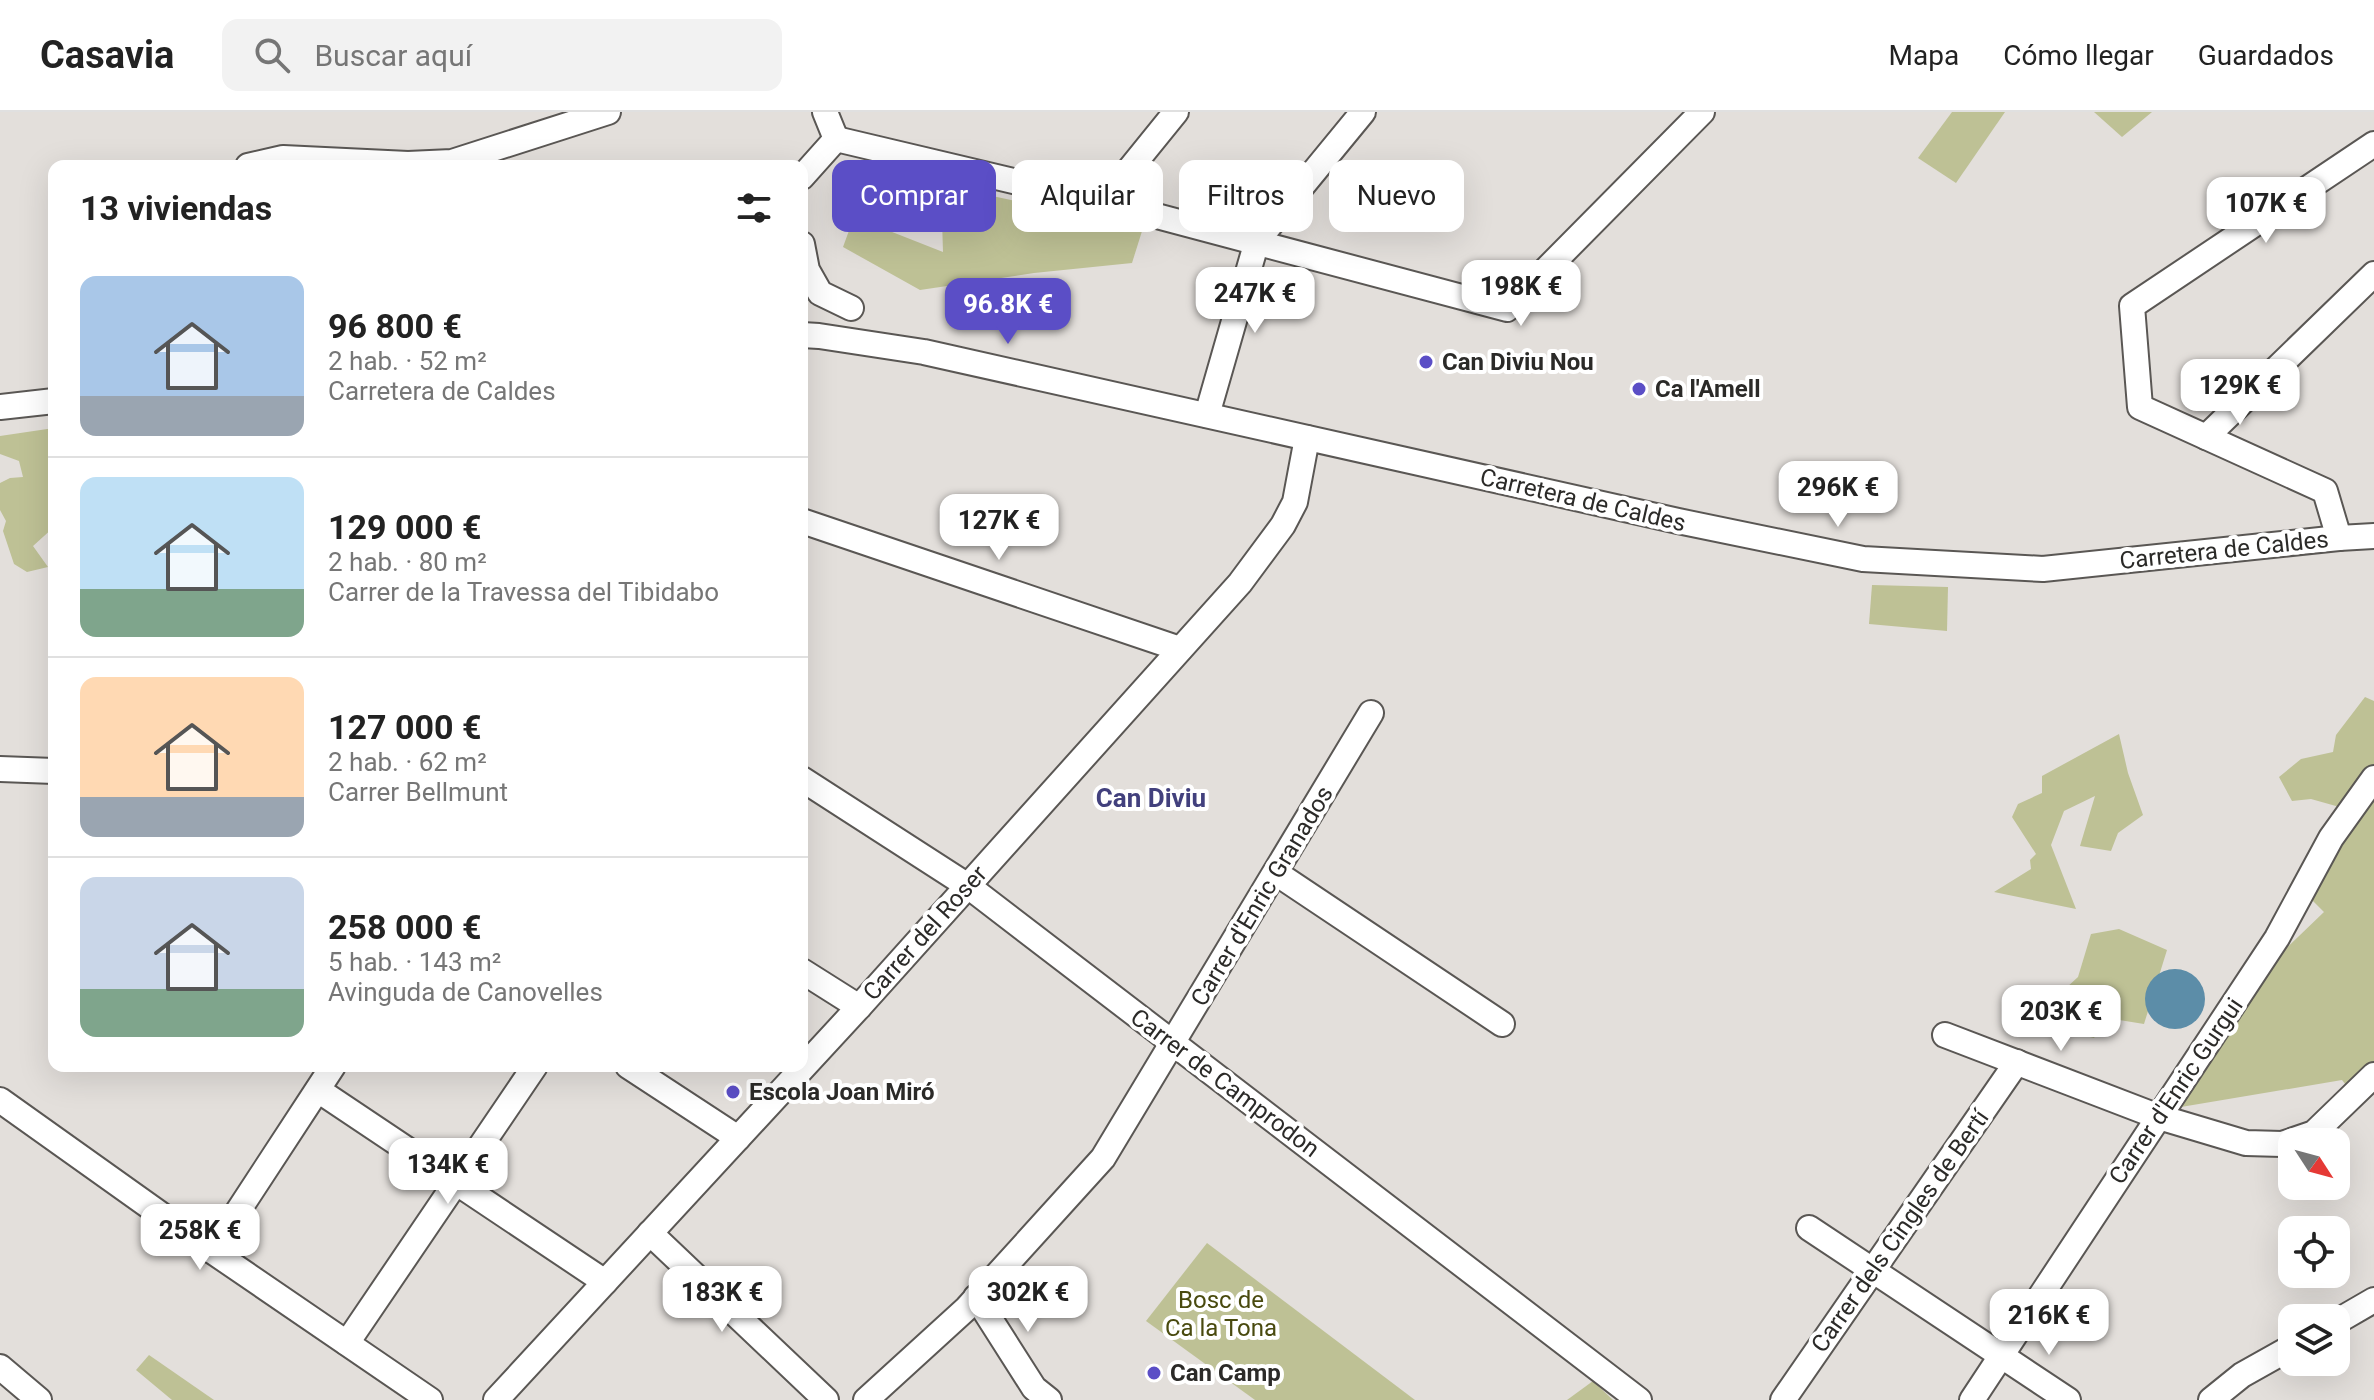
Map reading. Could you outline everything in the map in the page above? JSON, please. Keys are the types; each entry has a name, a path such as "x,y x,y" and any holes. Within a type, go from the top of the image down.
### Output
{"street":[{"path":"458,160 608,112"},
{"path":"825,112 836,139"},
{"path":"1137,160 1176,112"},
{"path":"1207,415 1257,241 1363,112"},
{"path":"1163,217 1507,309 1702,112"},
{"path":"808,170 836,139"},
{"path":"836,139 1012,181"},
{"path":"2339,538 2325,491 2140,407 2132,306 2374,144"},
{"path":"274,160 325,160"},
{"path":"808,272 820,293 851,308"},
{"path":"2206,437 2374,274"},
{"name":"Carretera de Caldes","path":"808,335 924,352 1678,521 1863,559 2043,569 2374,536"},
{"path":"0,407 48,402"},
{"name":"Carrer del Roser","path":"808,1062 1240,583 1283,525 1295,502 1307,438"},
{"path":"808,523 1180,649"},
{"name":"Carrer d'Enric Granados","path":"866,1400 976,1297 1103,1158 1371,713"},
{"path":"0,769 48,771"},
{"name":"Carrer d'Enric Gurgui","path":"1972,1400 2277,938 2331,838 2374,778"},
{"name":"Carrer de Camprodon","path":"808,783 968,886 1639,1400"},
{"path":"1276,873 1502,1024"},
{"path":"808,975 859,1007"},
{"path":"1945,1035 2159,1117 2246,1143 2282,1144 2314,1133 2374,1075"},
{"name":"Carrer dels Cingles de Bertí","path":"1783,1400 2017,1062"},
{"path":"212,1251 329,1072"},
{"path":"347,1343 531,1072"},
{"path":"637,1072 738,1138"},
{"name":"Carrer del Roser","path":"496,1400 799,1072"},
{"path":"318,1090 605,1282"},
{"path":"0,1100 212,1251 430,1400"},
{"path":"1809,1228 2068,1400"},
{"path":"650,1233 826,1400"},
{"path":"976,1297 1034,1388 1049,1400"},
{"path":"2350,1314 2374,1300"},
{"path":"2211,1400 2242,1375 2278,1355"},
{"path":"0,1367 39,1400"}],"green space":[{"path":"1952,112 2005,112 1956,183 1918,158"},
{"path":"2094,112 2152,112 2122,137"},
{"path":"996,197 1012,200 1012,232 1142,232 1132,263 1034,273 920,290 843,247 848,232 892,232 943,252 942,232 996,232"},
{"path":"48,429 48,532 33,546 48,567 27,572 14,564 3,531 6,521 0,510 0,483 23,477 19,461 0,454 0,436"},
{"path":"1872,585 1948,587 1947,631 1869,624"},
{"path":"2365,697 2374,701 2374,1088 2349,1089 2342,1080 2175,1108 2271,963 2324,912 2310,898 2353,825 2343,808 2311,799 2292,801 2279,777 2301,759 2333,752 2336,735"},
{"path":"2119,734 2128,773 2143,815 2118,833 2111,851 2080,846 2095,796 2064,811 2051,845 2076,909 1994,892 2031,869 2030,860 2036,854 2012,817 2018,804 2042,793 2042,776"},
{"path":"2119,929 2167,950 2144,1024 2107,1018 2094,1038 2069,1032 2053,1000 2078,977 2091,934"},
{"name":"Bosc de Ca la Tona","path":"1207,1243 1415,1400 1255,1400 1146,1321"},
{"path":"149,1355 214,1400 172,1400 136,1370"},
{"path":"1593,1381 1613,1400 1567,1400"}],"water":[{"path":"2175,969 2187,971 2196,978 2203,987 2203,1011 2196,1020 2187,1027 2175,1029 2163,1027 2154,1020 2147,1011 2145,999 2147,987 2154,978 2163,971"}],"place":[{"name":"Can Diviu Nou","path":"1426,362"},
{"name":"Ca l'Amell","path":"1639,389"},
{"name":"Escola Joan Miró","path":"733,1092"},
{"name":"Can Camp","path":"1154,1373"}],"district":[{"name":"Can Diviu","path":"1151,798"}]}
